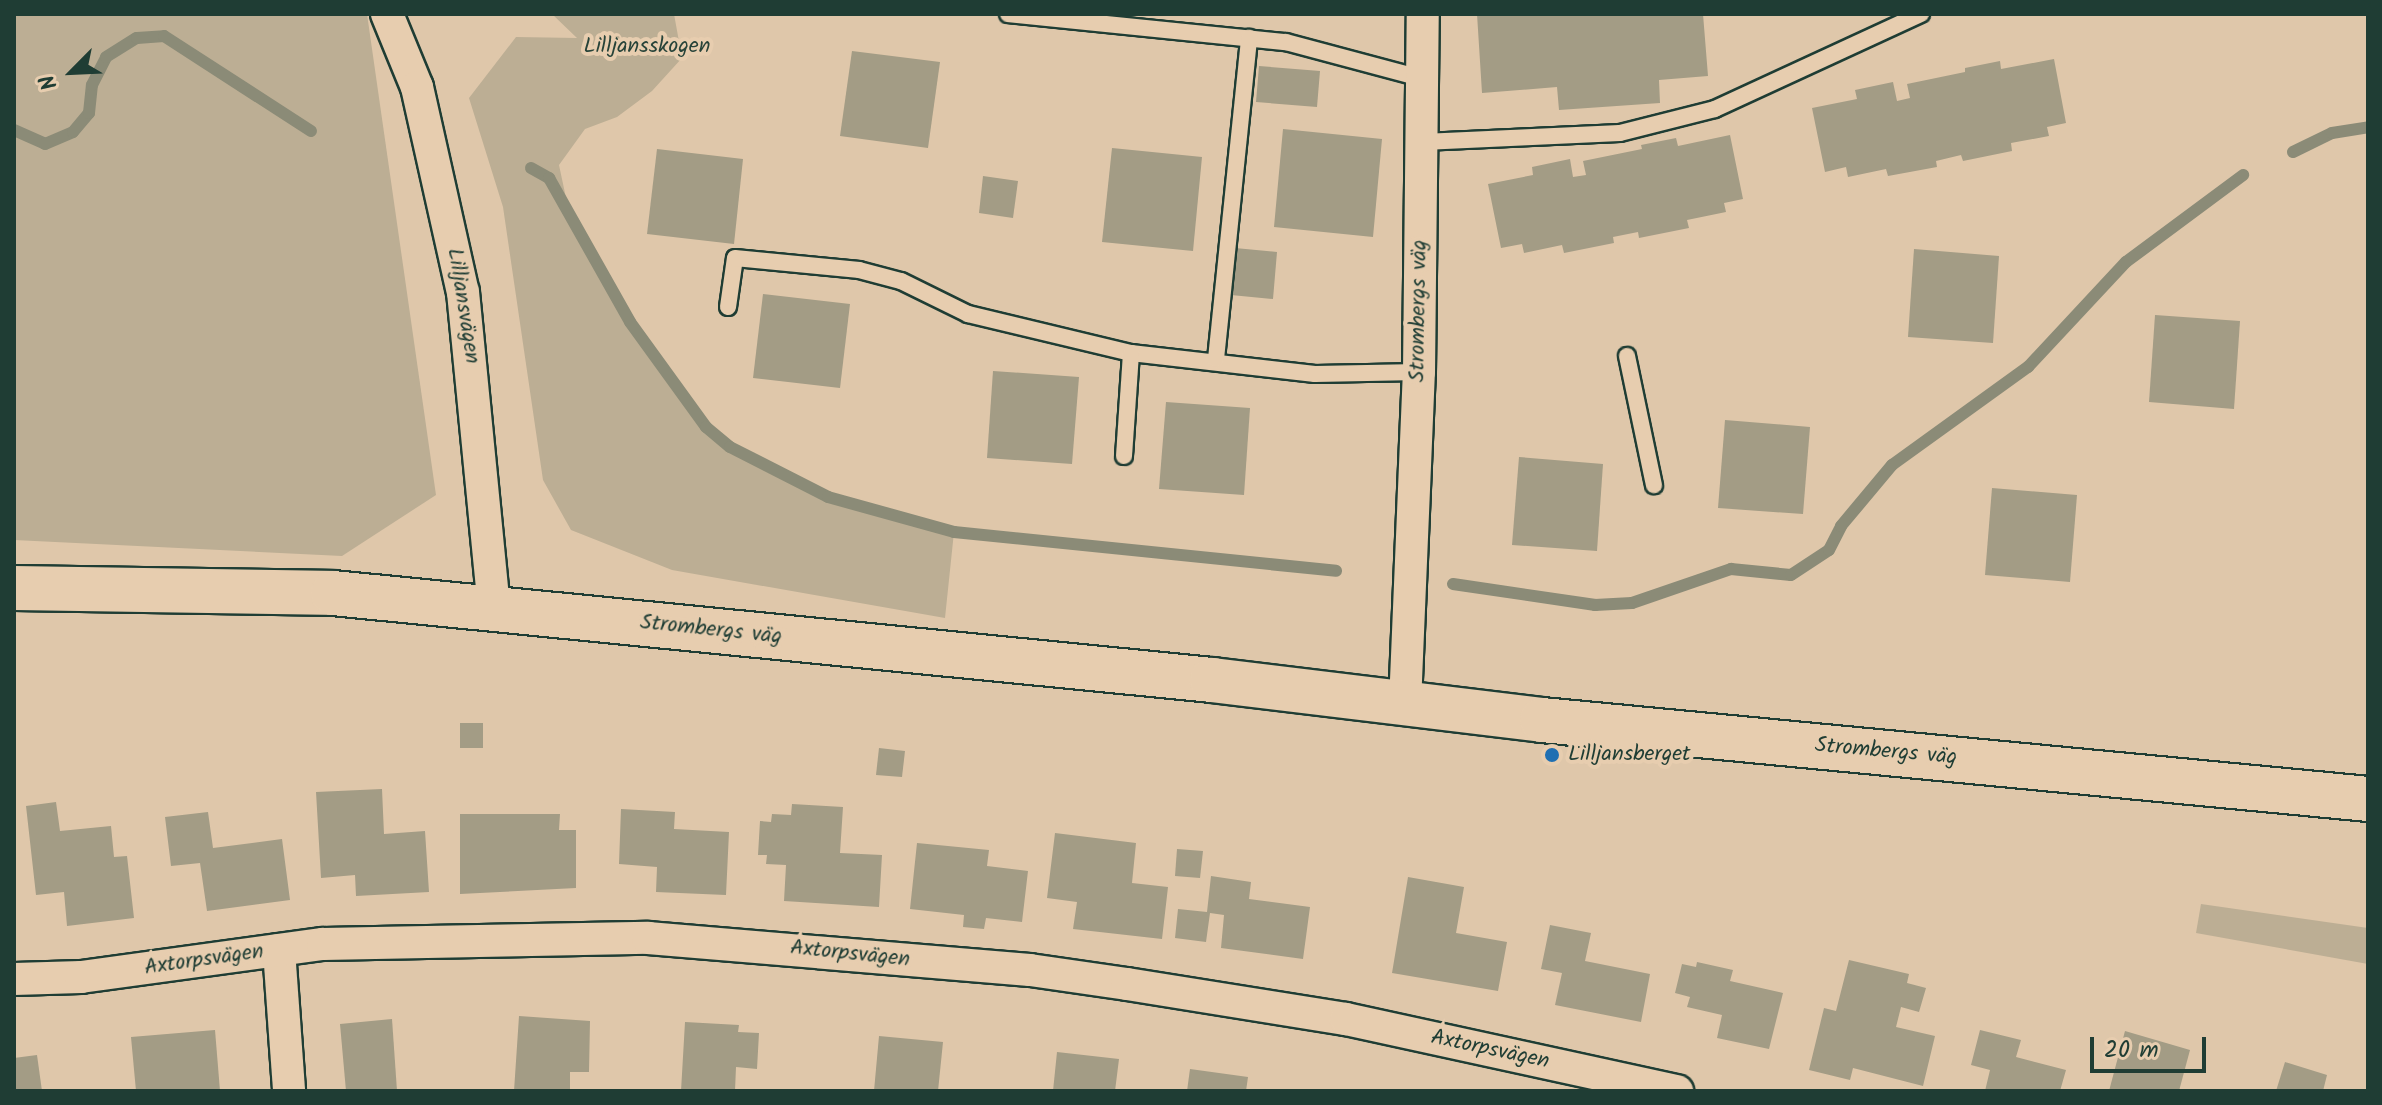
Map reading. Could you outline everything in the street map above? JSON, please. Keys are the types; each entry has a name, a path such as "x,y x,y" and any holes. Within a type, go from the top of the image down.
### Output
{"street":[{"name":"Lilljansvägen","path":"387,14 417,87 463,292 494,607"},
{"name":"Strombergs väg","path":"1405,704 1419,372 1423,14"},
{"name":"Strombergs väg","path":"14,588 333,593 494,607 1405,704 2368,799"},
{"name":"Axtorpsvägen","path":"14,979 81,977 279,950 430,939 648,938 1030,970 1346,1019 1677,1091"},
{"path":"279,950 289,1091"}],"lane":[{"path":"1008,14 1085,19 1286,42 1424,79"},
{"path":"1423,142 1620,133 1715,109 1921,14"},
{"path":"1216,359 1249,38"},
{"path":"728,307 735,258 859,270 901,281 968,314 1131,353 1216,359 1315,374 1419,372"},
{"path":"1124,456 1131,353"},
{"path":"1627,356 1654,485"}],"green space":[{"path":"14,14 367,14 436,495 342,556 14,540"},
{"name":"Lilljansskogen","path":"552,14 674,14 682,58 652,91 617,117 585,129 559,165 569,212 630,322 706,427 730,447 828,497 954,532 945,618 672,570 571,530 543,480 503,207 469,98 516,37 577,38"},
{"path":"2201,904 2368,928 2368,964 2196,933"}],"building":[{"path":"1477,14 1703,14 1708,76 1659,80 1660,103 1559,110 1557,87 1482,93"},
{"path":"852,51 940,62 928,148 840,136"},
{"path":"2054,59 2066,123 2047,127 2049,136 2011,143 2012,151 1963,161 1961,155 1936,161 1937,167 1888,176 1886,169 1848,177 1846,167 1825,172 1812,108 1857,99 1855,90 1893,82 1897,101 1910,98 1907,84 1965,72 1965,68 2000,61 2001,69"},
{"path":"1259,66 1320,71 1317,107 1256,102"},
{"path":"1283,129 1382,139 1373,237 1274,227"},
{"path":"1730,135 1743,199 1724,203 1726,212 1687,220 1689,228 1639,238 1638,232 1613,237 1614,243 1564,253 1562,245 1524,253 1522,244 1501,248 1488,184 1533,175 1532,167 1570,159 1573,177 1586,175 1583,161 1642,149 1641,145 1676,138 1678,146"},
{"path":"1112,148 1202,157 1193,251 1102,242"},
{"path":"657,149 743,159 734,244 647,234"},
{"path":"983,176 1018,181 1013,218 979,213"},
{"path":"1235,248 1277,252 1273,299 1231,295"},
{"path":"1914,249 1999,256 1993,343 1908,337"},
{"path":"763,294 850,304 840,388 753,378"},
{"path":"2155,315 2240,321 2234,409 2149,402"},
{"path":"993,371 1079,377 1072,464 987,458"},
{"path":"1166,402 1250,408 1244,495 1159,489"},
{"path":"1725,420 1810,427 1803,514 1718,508"},
{"path":"1519,457 1603,464 1597,551 1512,545"},
{"path":"1992,488 2077,495 2070,582 1985,575"},
{"path":"460,723 483,723 483,748 460,748"},
{"path":"879,748 905,751 902,777 876,775"},
{"path":"382,789 384,834 425,831 429,892 356,896 355,875 321,878 316,792"},
{"path":"56,802 60,831 111,826 114,857 127,856 134,918 67,926 64,892 36,895 26,806"},
{"path":"792,804 843,807 840,853 882,855 879,907 784,901 786,865 766,864 767,855 758,855 760,821 771,822 772,814 791,815"},
{"path":"621,809 675,812 674,829 729,832 726,895 656,892 657,867 619,864"},
{"path":"208,812 213,848 282,839 290,900 207,911 200,863 171,866 165,817"},
{"path":"460,814 560,814 559,830 576,830 576,888 460,894"},
{"path":"1055,833 1136,843 1132,883 1168,887 1162,939 1073,929 1077,902 1047,898"},
{"path":"917,843 989,850 987,866 1028,871 1022,922 986,918 984,929 963,927 964,915 910,909"},
{"path":"1177,849 1203,851 1200,878 1175,876"},
{"path":"1211,876 1251,882 1249,899 1310,907 1303,959 1221,948 1224,915 1210,913 1206,942 1175,938 1178,909 1207,912"},
{"path":"1408,877 1464,887 1456,933 1507,942 1498,991 1392,973"},
{"path":"1550,925 1591,933 1585,961 1650,974 1641,1022 1555,1005 1562,973 1541,969"},
{"path":"1849,960 1909,974 1907,983 1926,988 1919,1012 1901,1007 1896,1027 1935,1036 1923,1086 1853,1068 1850,1080 1809,1070 1824,1008 1836,1011"},
{"path":"1697,962 1733,970 1730,981 1783,993 1769,1049 1717,1038 1722,1015 1687,1007 1690,997 1675,993 1682,964 1696,967"},
{"path":"519,1016 590,1021 589,1072 570,1072 570,1091 514,1091"},
{"path":"392,1019 397,1091 346,1091 340,1024"},
{"path":"685,1022 739,1025 738,1032 759,1033 757,1069 736,1067 735,1091 681,1091"},
{"path":"215,1030 220,1091 136,1091 131,1037"},
{"path":"1980,1030 2021,1040 2016,1057 2066,1070 2060,1091 1985,1091 1990,1070 1971,1065"},
{"path":"2125,1031 2190,1050 2179,1091 2109,1091"},
{"path":"879,1036 943,1042 938,1091 874,1091"},
{"path":"1057,1052 1119,1059 1115,1091 1053,1091"},
{"path":"37,1055 42,1091 14,1091 14,1058"},
{"path":"2285,1062 2327,1075 2323,1091 2276,1091"},
{"path":"1190,1069 1248,1077 1246,1091 1187,1091"}],"waterway":[{"path":"14,130 45,144 73,132 89,113 92,85 106,57 137,38 164,36 311,131"},
{"path":"2293,152 2332,133 2368,127"},
{"path":"531,168 549,178 630,322 706,427 730,447 828,497 954,532 1336,571"},
{"path":"1453,584 1595,605 1632,603 1731,569 1791,575 1829,550 1841,526 1892,465 2028,367 2126,262 2243,175"}],"place":[{"name":"Lilljansberget","path":"1552,755"}]}
